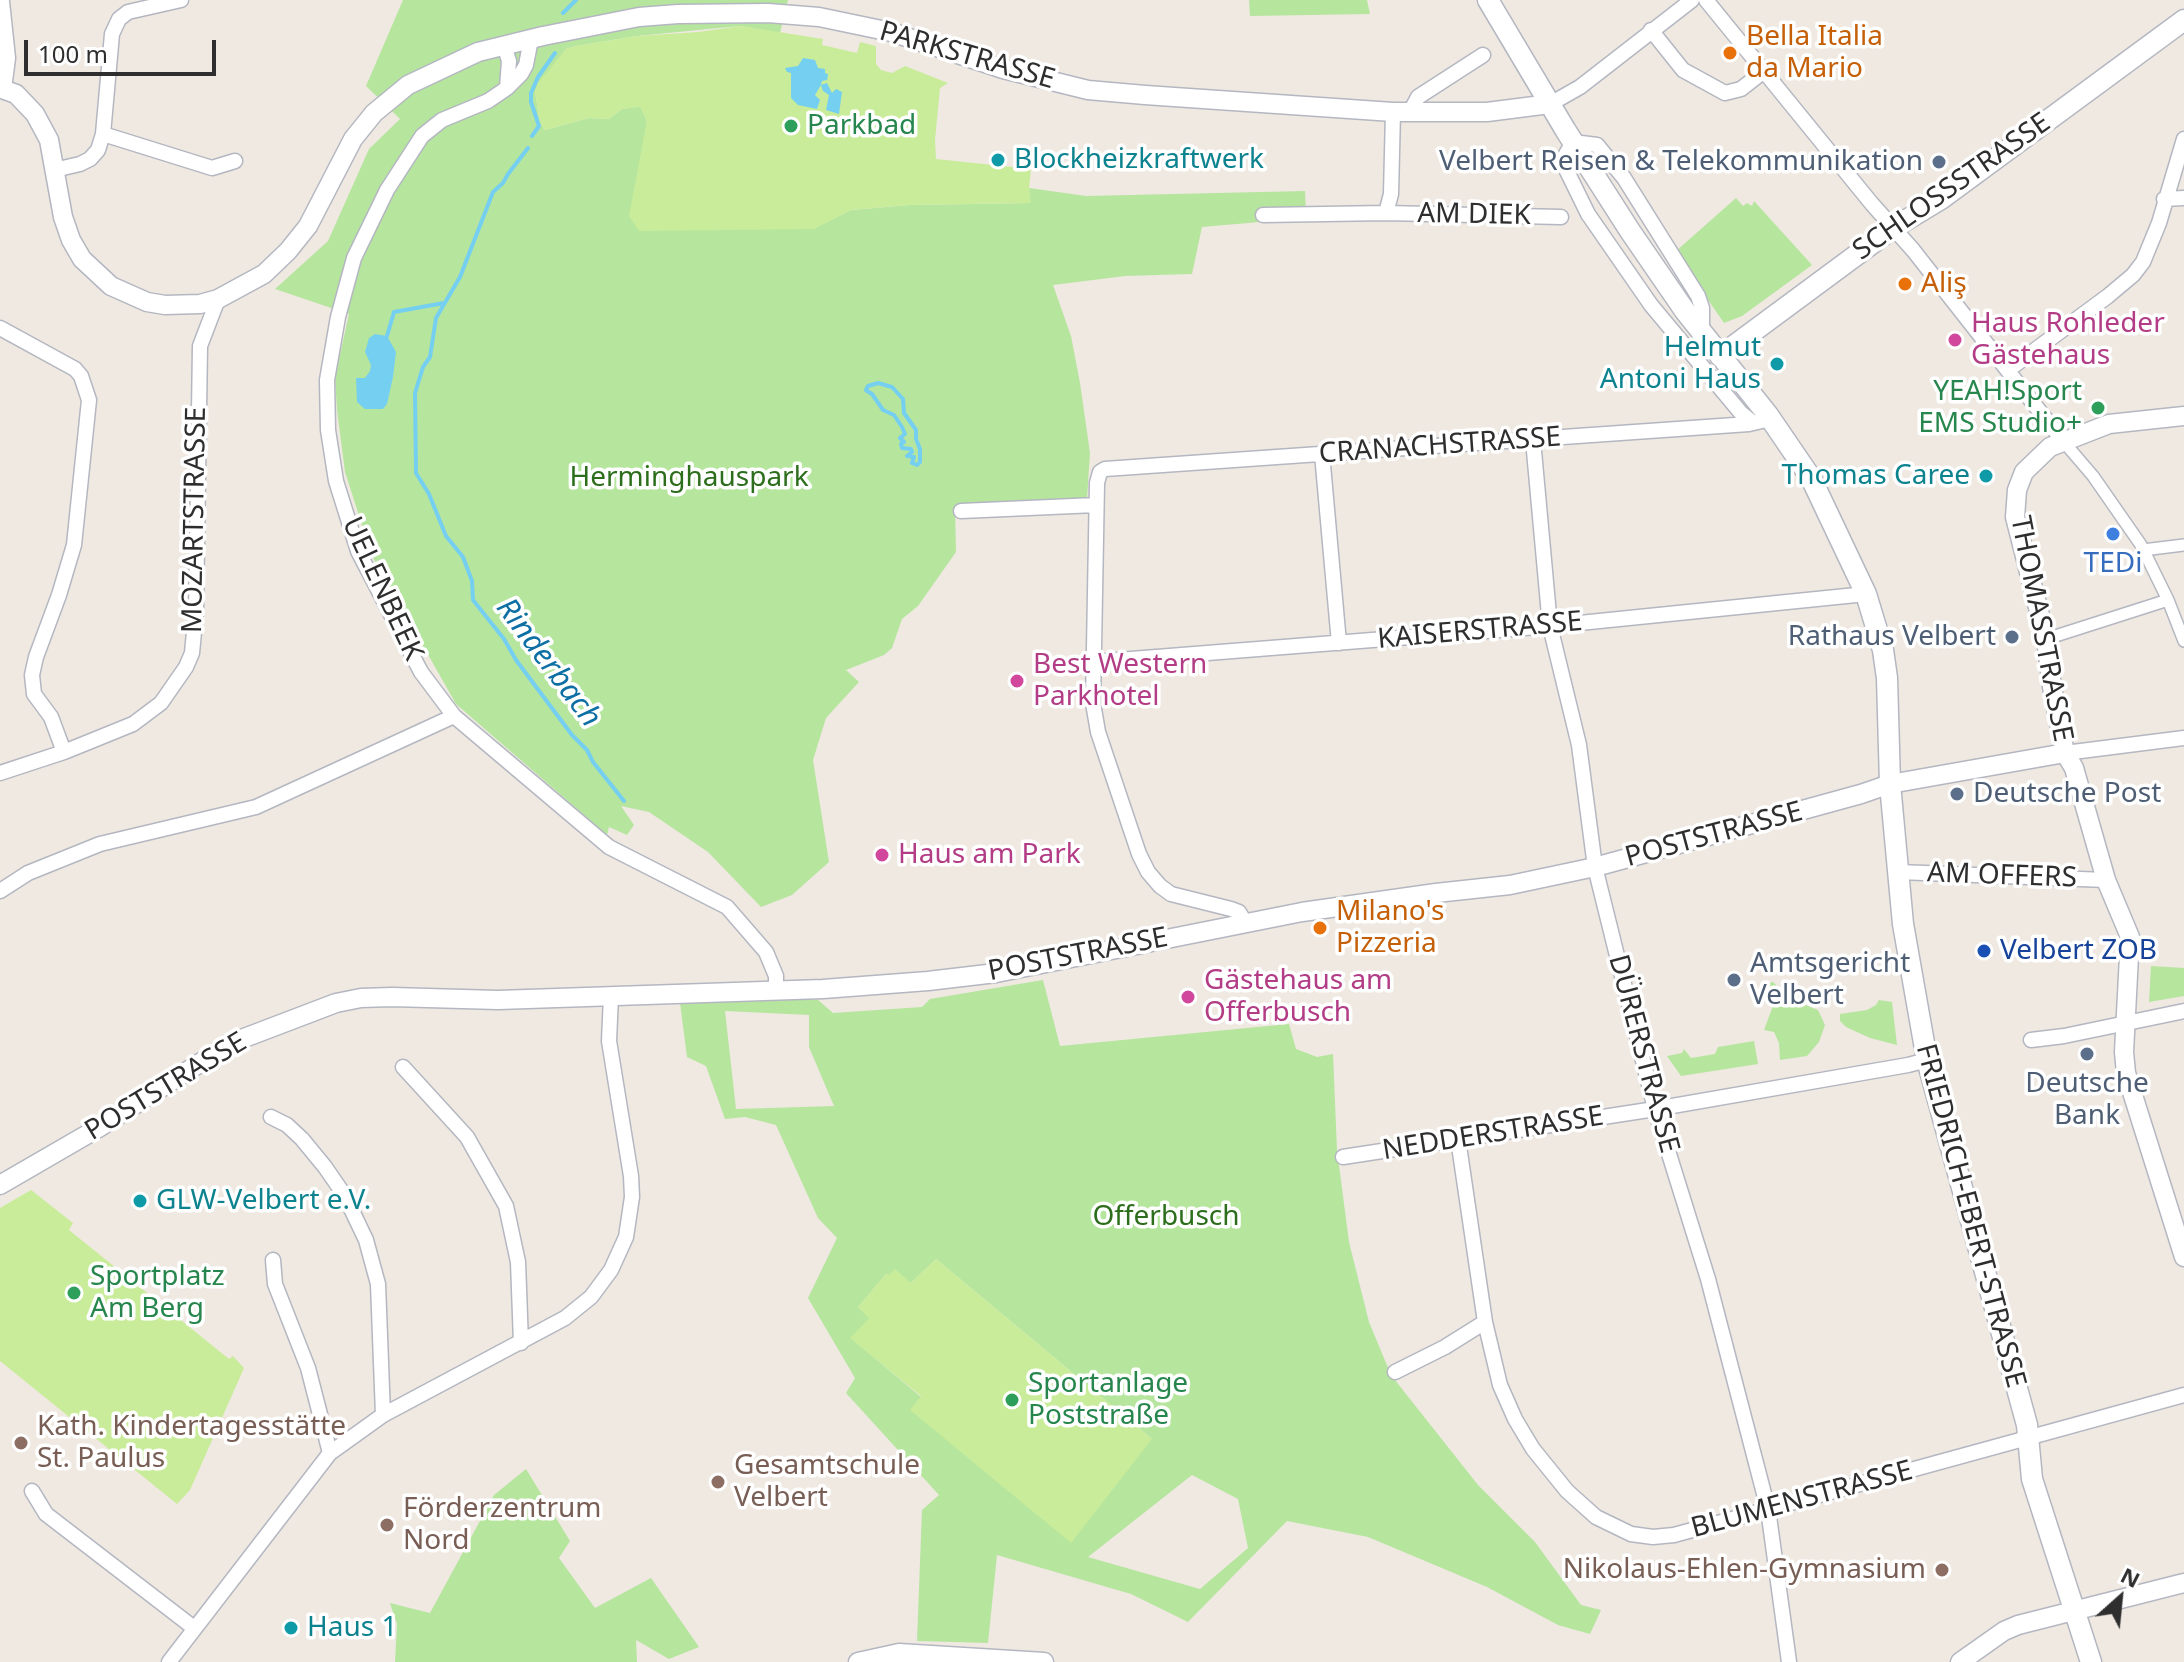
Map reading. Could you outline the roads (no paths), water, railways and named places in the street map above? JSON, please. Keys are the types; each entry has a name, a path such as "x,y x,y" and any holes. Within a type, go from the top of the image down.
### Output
{"main road":[{"name":"FRIEDRICH-EBERT-STRASSE","path":"1488,0 1573,142 1685,311 1720,356 1762,421 1811,478 1866,594 1883,650 1887,678 1890,784 1904,940 1927,1060 2027,1425 2032,1479 2091,1662"},
{"name":"SCHLOSSSTRASSE","path":"1720,356 1893,228 1941,199 2184,20"}],"street":[{"path":"54,170 90,159 98,150 103,134 108,61 115,25 128,12 181,0"},
{"path":"1550,104 1580,87 1692,0"},
{"path":"1706,0 2093,476 2143,550 2184,641"},
{"path":"0,2 6,58 1,94"},
{"name":"PARKSTRASSE","path":"1,94 16,94 35,114 49,140 63,217 82,259 111,286 147,302 182,306 218,299 264,274 288,251 308,226 353,139 374,113 408,85 448,64 504,45 610,22 678,14 802,15 891,32 980,63 1088,90 1402,112 1487,112 1550,104"},
{"path":"1651,30 1683,70 1725,93 1735,92 1764,71"},
{"name":"UELENBEEK","path":"531,39 526,65 507,88 488,101 442,120 413,147 387,190 354,258 338,317 327,380 328,430 336,481 358,551 421,672 454,716 609,847 727,907 766,952 776,976 776,991"},
{"path":"504,45 509,61 507,88"},
{"path":"1402,112 1418,97 1483,55"},
{"name":"AM DIEK","path":"1386,213 1402,112"},
{"path":"103,134 212,168 235,161"},
{"path":"2008,370 2133,275 2150,248 2184,139"},
{"path":"1573,142 1597,145 1624,178 1698,296 1702,308 1702,334"},
{"name":"FRIEDRICH-EBERT-STRASSE","path":"1573,142 1562,161 1588,214 1651,305 1741,413 1762,421"},
{"path":"2164,199 2184,198"},
{"name":"AM DIEK","path":"1263,215 1386,213 1561,217"},
{"name":"MOZARTSTRASSE","path":"0,773 64,752 133,724 171,692 192,653 196,611 200,346 218,299"},
{"path":"1651,305 1675,312 1685,311"},
{"path":"0,328 67,363 81,376 89,400 74,545 32,675 34,694 51,717 64,752"},
{"name":"THOMASSTRASSE","path":"2184,416 2109,424 2063,441 2043,452 2030,464 2016,500 2016,529 2046,639 2065,753 2074,768 2106,880 2130,937 2128,1024 2124,1052 2126,1073 2184,1257"},
{"name":"CRANACHSTRASSE","path":"1096,505 1097,478 1100,472 1109,469 1762,421"},
{"name":"DÜRERSTRASSE","path":"1533,440 1550,626 1579,745 1595,867 1655,1109 1708,1279 1768,1509 1789,1662"},
{"path":"1322,454 1339,643"},
{"path":"961,511 1096,505 1093,703 1098,732 1143,865 1171,894 1235,910 1245,922"},
{"path":"2143,550 2184,545"},
{"name":"KAISERSTRASSE","path":"1093,662 1550,626 1866,594"},
{"path":"2046,639 2168,600"},
{"path":"0,891 28,873 100,844 256,807 454,716"},
{"name":"POSTSTRASSE","path":"0,1185 100,1127 231,1043 336,1003 392,997 498,1000 776,991 905,984 996,973 1245,922 1510,885 1595,867 1890,784 2065,753 2184,738"},
{"name":"AM OFFERS","path":"1898,872 2106,880"},
{"path":"169,1662 330,1453 383,1415 558,1322 591,1297 611,1270 626,1237 631,1176 609,1041 611,996"},
{"path":"2031,1040 2184,1011"},
{"name":"NEDDERSTRASSE","path":"1343,1157 1655,1109 1927,1060"},
{"path":"403,1067 467,1137 502,1197 518,1262 521,1343"},
{"path":"271,1117 287,1125 325,1167 345,1196 366,1240 378,1284 383,1415"},
{"name":"BLUMENSTRASSE","path":"1458,1139 1485,1322 1500,1385 1533,1449 1567,1491 1596,1517 1631,1534 1653,1537 1674,1535 2184,1395"},
{"path":"273,1260 275,1284 308,1368 330,1453"},
{"path":"1395,1372 1445,1347 1485,1322"},
{"path":"32,1491 46,1514 194,1628"},
{"path":"1960,1662 2004,1631 2184,1583"},
{"path":"858,1662 899,1653 1044,1662"}],"water":[{"path":"803,58 815,60 818,68 825,69 828,74 815,95 820,100 817,109 798,105 791,98 791,73 785,68 798,66"},
{"path":"827,83 832,93 836,89 842,92 839,114 826,110 829,95 821,85"},
{"path":"375,334 387,336 396,352 393,377 383,409 365,409 357,402 356,378 365,378 370,371 371,365 365,352 369,338"}],"waterway":[{"name":"Rinderbach","path":"563,13 576,0"},
{"name":"Rinderbach","path":"532,136 539,126 531,93 555,53"},
{"name":"Rinderbach","path":"528,148 493,192 460,277 436,318 430,357 423,367 415,393 416,473 429,494 446,536 463,557 472,581 473,600 624,801"},
{"path":"387,336 394,312 444,303"},
{"path":"866,390 868,386 878,383 892,387 903,399 904,413 916,430 920,449 917,465 912,463 914,457 907,456 911,449 902,448 904,442 900,438 905,434 894,415 883,410 867,391"}],"place":[{"name":"Bella Italia da Mario","path":"1730,53"},
{"name":"Parkbad","path":"791,126"},
{"name":"Blockheizkraftwerk","path":"998,160"},
{"name":"Velbert Reisen & Telekommunikation","path":"1939,162"},
{"name":"Aliş","path":"1905,284"},
{"name":"Haus Rohleder Gästehaus","path":"1955,340"},
{"name":"Helmut Antoni Haus","path":"1777,364"},
{"name":"YEAH!Sport EMS Studio+","path":"2098,408"},
{"name":"Thomas Caree","path":"1986,476"},
{"name":"TEDi","path":"2113,534"},
{"name":"Rathaus Velbert","path":"2012,637"},
{"name":"Best Western Parkhotel","path":"1017,681"},
{"name":"Deutsche Post","path":"1957,794"},
{"name":"Haus am Park","path":"882,855"},
{"name":"Milano's Pizzeria","path":"1320,928"},
{"name":"Velbert ZOB","path":"1984,951"},
{"name":"Amtsgericht Velbert","path":"1734,980"},
{"name":"Gästehaus am Offerbusch","path":"1188,997"},
{"name":"Deutsche Bank","path":"2087,1054"},
{"name":"GLW-Velbert e.V.","path":"140,1201"},
{"name":"Sportplatz Am Berg","path":"74,1293"},
{"name":"Sportanlage Poststraße","path":"1012,1400"},
{"name":"Kath. Kindertagesstätte St. Paulus","path":"21,1443"},
{"name":"Gesamtschule Velbert","path":"718,1482"},
{"name":"Förderzentrum Nord","path":"387,1525"},
{"name":"Nikolaus-Ehlen-Gymnasium","path":"1942,1570"},
{"name":"Haus 1","path":"291,1628"}],"park label":[{"name":"Herminghauspark","path":"689,478"},
{"name":"Offerbusch","path":"1166,1217"}]}
